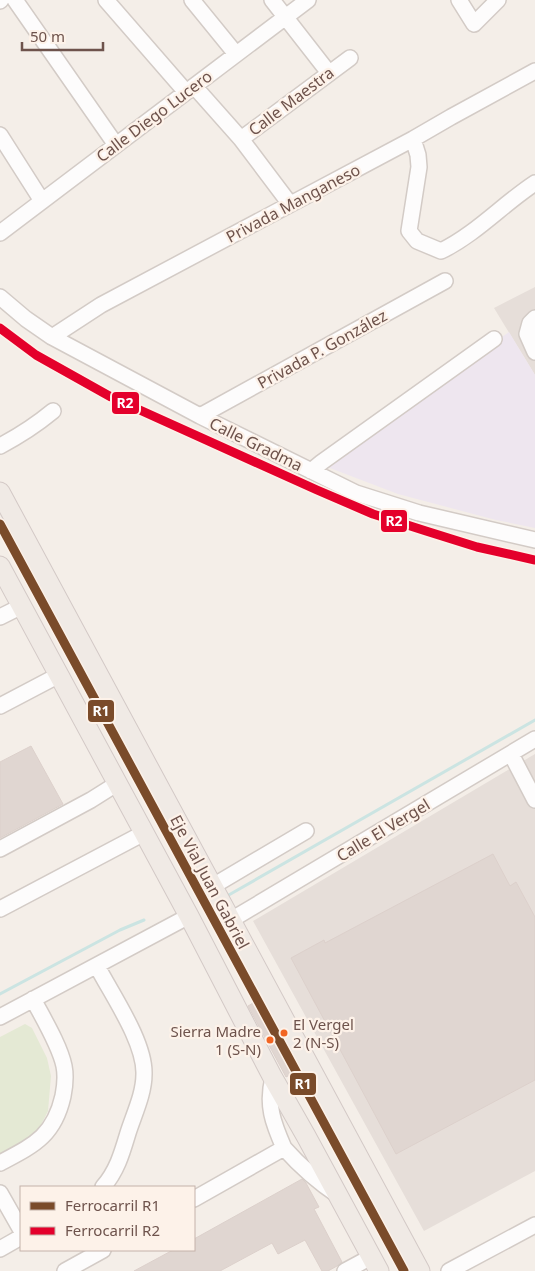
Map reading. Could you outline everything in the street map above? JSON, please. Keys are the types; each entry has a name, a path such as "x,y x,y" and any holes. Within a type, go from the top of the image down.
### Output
{"main road":[{"name":"Eje Vial Juan Gabriel","path":"0,492 420,1271"},
{"path":"0,566 189,916 273,1078 375,1264"}],"street":[{"path":"15,0 116,145"},
{"name":"Calle Maestra","path":"106,0 190,89 241,139 350,58"},
{"path":"192,0 236,54"},
{"path":"272,0 329,73"},
{"name":"Calle Diego Lucero","path":"0,233 308,0"},
{"path":"459,0 474,24 498,0"},
{"name":"Privada Manganeso","path":"52,337 101,305 413,139 535,71"},
{"path":"0,135 42,201"},
{"path":"241,139 290,204"},
{"path":"413,139 420,167 409,231 417,241 441,251 486,221 535,182"},
{"name":"Privada P. González","path":"200,416 445,281"},
{"name":"Calle Gradma","path":"0,297 26,319 52,337 200,416 356,493 419,513 535,540"},
{"path":"535,318 530,323 526,334 535,352"},
{"path":"311,471 494,339"},
{"path":"0,446 16,438 53,411"},
{"path":"0,618 22,606"},
{"path":"0,706 59,675"},
{"name":"Calle El Vergel","path":"231,920 535,739"},
{"path":"511,754 535,800"},
{"path":"0,849 91,800 118,783"},
{"path":"213,886 306,831"},
{"path":"0,909 144,833"},
{"path":"0,1017 189,916"},
{"path":"97,966 141,1049 144,1073 141,1093 117,1168 104,1186"},
{"path":"0,1164 29,1148 50,1129 60,1109 66,1083 64,1065 33,999"},
{"path":"273,1078 269,1104 275,1127 284,1148 305,1171 339,1197"},
{"path":"195,1198 284,1148"},
{"path":"0,1193 20,1228"},
{"path":"449,1271 535,1225"},
{"path":"0,1249 20,1238"},
{"path":"65,1271 100,1251"},
{"path":"345,1271 375,1264"}],"shaded area":[{"path":"535,287 535,375 494,308"},
{"path":"509,332 535,375 535,528 496,520 398,494 322,465"},
{"path":"535,754 535,1171 424,1231 253,921"}],"green space":[{"path":"25,1024 32,1028 47,1058 51,1076 48,1111 36,1135 0,1154 0,1037"}],"building":[{"path":"31,746 63,804 0,838 0,762"},
{"path":"493,854 510,886 516,882 535,917 535,1080 396,1154 291,958 324,940 325,943"},
{"path":"260,999 299,1070 286,1077 248,1006"},
{"path":"302,1179 319,1207 314,1209 342,1262 328,1271 322,1271 305,1240 278,1254 272,1243 220,1271 134,1271 171,1251 195,1251 195,1238"}],"waterway":[{"path":"227,896 535,720"},
{"path":"0,994 120,930 144,920"}],"rail line":[{"name":"R2","path":"0,328 36,355 111,397 317,490 373,514 477,547 535,560"},
{"name":"R1","path":"0,524 404,1271"}],"place":[{"name":"El Vergel 2 (N-S)","path":"284,1033"},
{"name":"Sierra Madre 1 (S-N)","path":"270,1040"}]}
